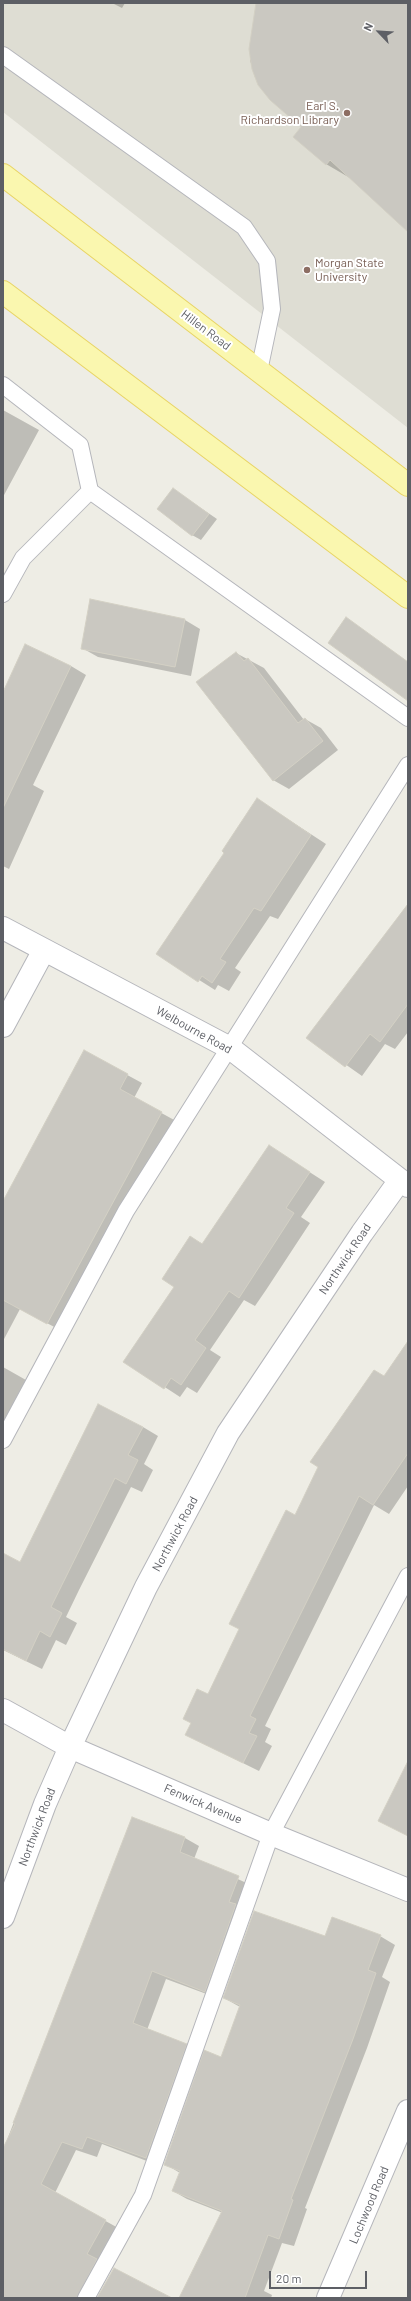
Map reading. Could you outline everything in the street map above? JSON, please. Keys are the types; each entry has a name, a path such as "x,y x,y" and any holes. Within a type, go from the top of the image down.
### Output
{"main road":[{"name":"Hillen Road","path":"3,175 408,485"},
{"path":"3,292 408,597"}],"street":[{"name":"Welbourne Road","path":"3,928 230,1048 404,1183"},
{"path":"3,1026 44,950"},
{"name":"Northwick Road","path":"3,1917 45,1804 70,1747 146,1588 228,1433 362,1233 404,1183"},
{"name":"Fenwick Avenue","path":"3,1710 70,1747 271,1834 408,1890"},
{"name":"Lochwood Road","path":"328,2298 408,2111"}],"lane":[{"path":"3,55 244,228 267,261 272,302 272,309 259,371"},
{"path":"3,385 80,445 90,491 408,718"},
{"path":"3,594 23,558 90,491"},
{"path":"3,1440 126,1211 408,765"},
{"path":"86,2298 143,2196 271,1834 408,1576"}],"shaded area":[{"name":"Morgan State University","path":"3,3 408,3 408,428 3,112"}],"building":[{"name":"Earl S. Richardson Library","path":"256,3 408,3 408,232 330,160 326,165 293,137 301,127 270,100 258,85 252,69 249,49"},
{"path":"173,488 209,514 192,536 157,509"},
{"path":"90,599 185,619 175,667 81,649"},
{"path":"346,617 408,662 408,701 328,643"},
{"path":"25,644 71,666 3,808 3,692"},
{"path":"236,652 244,661 248,658 298,723 305,718 323,741 273,781 196,682"},
{"path":"257,798 311,835 261,911 254,908 220,959 226,962 212,983 202,976 198,982 156,954 224,853 222,851"},
{"path":"408,904 408,1004 380,1042 370,1034 345,1067 306,1038"},
{"path":"84,1050 128,1074 120,1089 162,1112 47,1324 3,1300 3,1201"},
{"path":"269,1145 310,1172 286,1208 294,1213 239,1298 229,1291 195,1340 206,1348 181,1385 171,1378 164,1389 123,1362 174,1287 162,1279 190,1236 202,1244"},
{"path":"408,1341 408,1453 373,1505 359,1496 250,1716 256,1719 249,1733 257,1736 243,1763 185,1735 191,1723 183,1719 197,1689 208,1694 239,1629 229,1624 286,1510 295,1515 318,1467 310,1462 374,1370 384,1376"},
{"path":"98,1404 143,1427 128,1455 138,1460 126,1484 115,1478 51,1607 62,1613 50,1637 40,1631 26,1661 3,1649 3,1553 20,1562"},
{"path":"408,1761 408,1836 378,1821"},
{"path":"132,1817 185,1837 180,1852 239,1876 229,1902 236,1904 205,1992 152,1971 133,2023 187,2044 146,2158 87,2137 82,2149 62,2142 41,2184 106,2220 87,2254 97,2259 77,2298 3,2298 3,2148 15,2124 13,2123"},
{"path":"254,1911 325,1936 332,1917 381,1935 368,1970 376,1973 353,2039 291,2199 293,2200 279,2239 268,2235 245,2298 179,2298 222,2211 172,2191 180,2171 164,2165 204,2050 221,2057 240,2005 223,1998"},
{"path":"114,2268 172,2298 97,2298"}],"place":[{"name":"Earl S. Richardson Library","path":"347,113"},
{"name":"Morgan State University","path":"307,270"}]}
